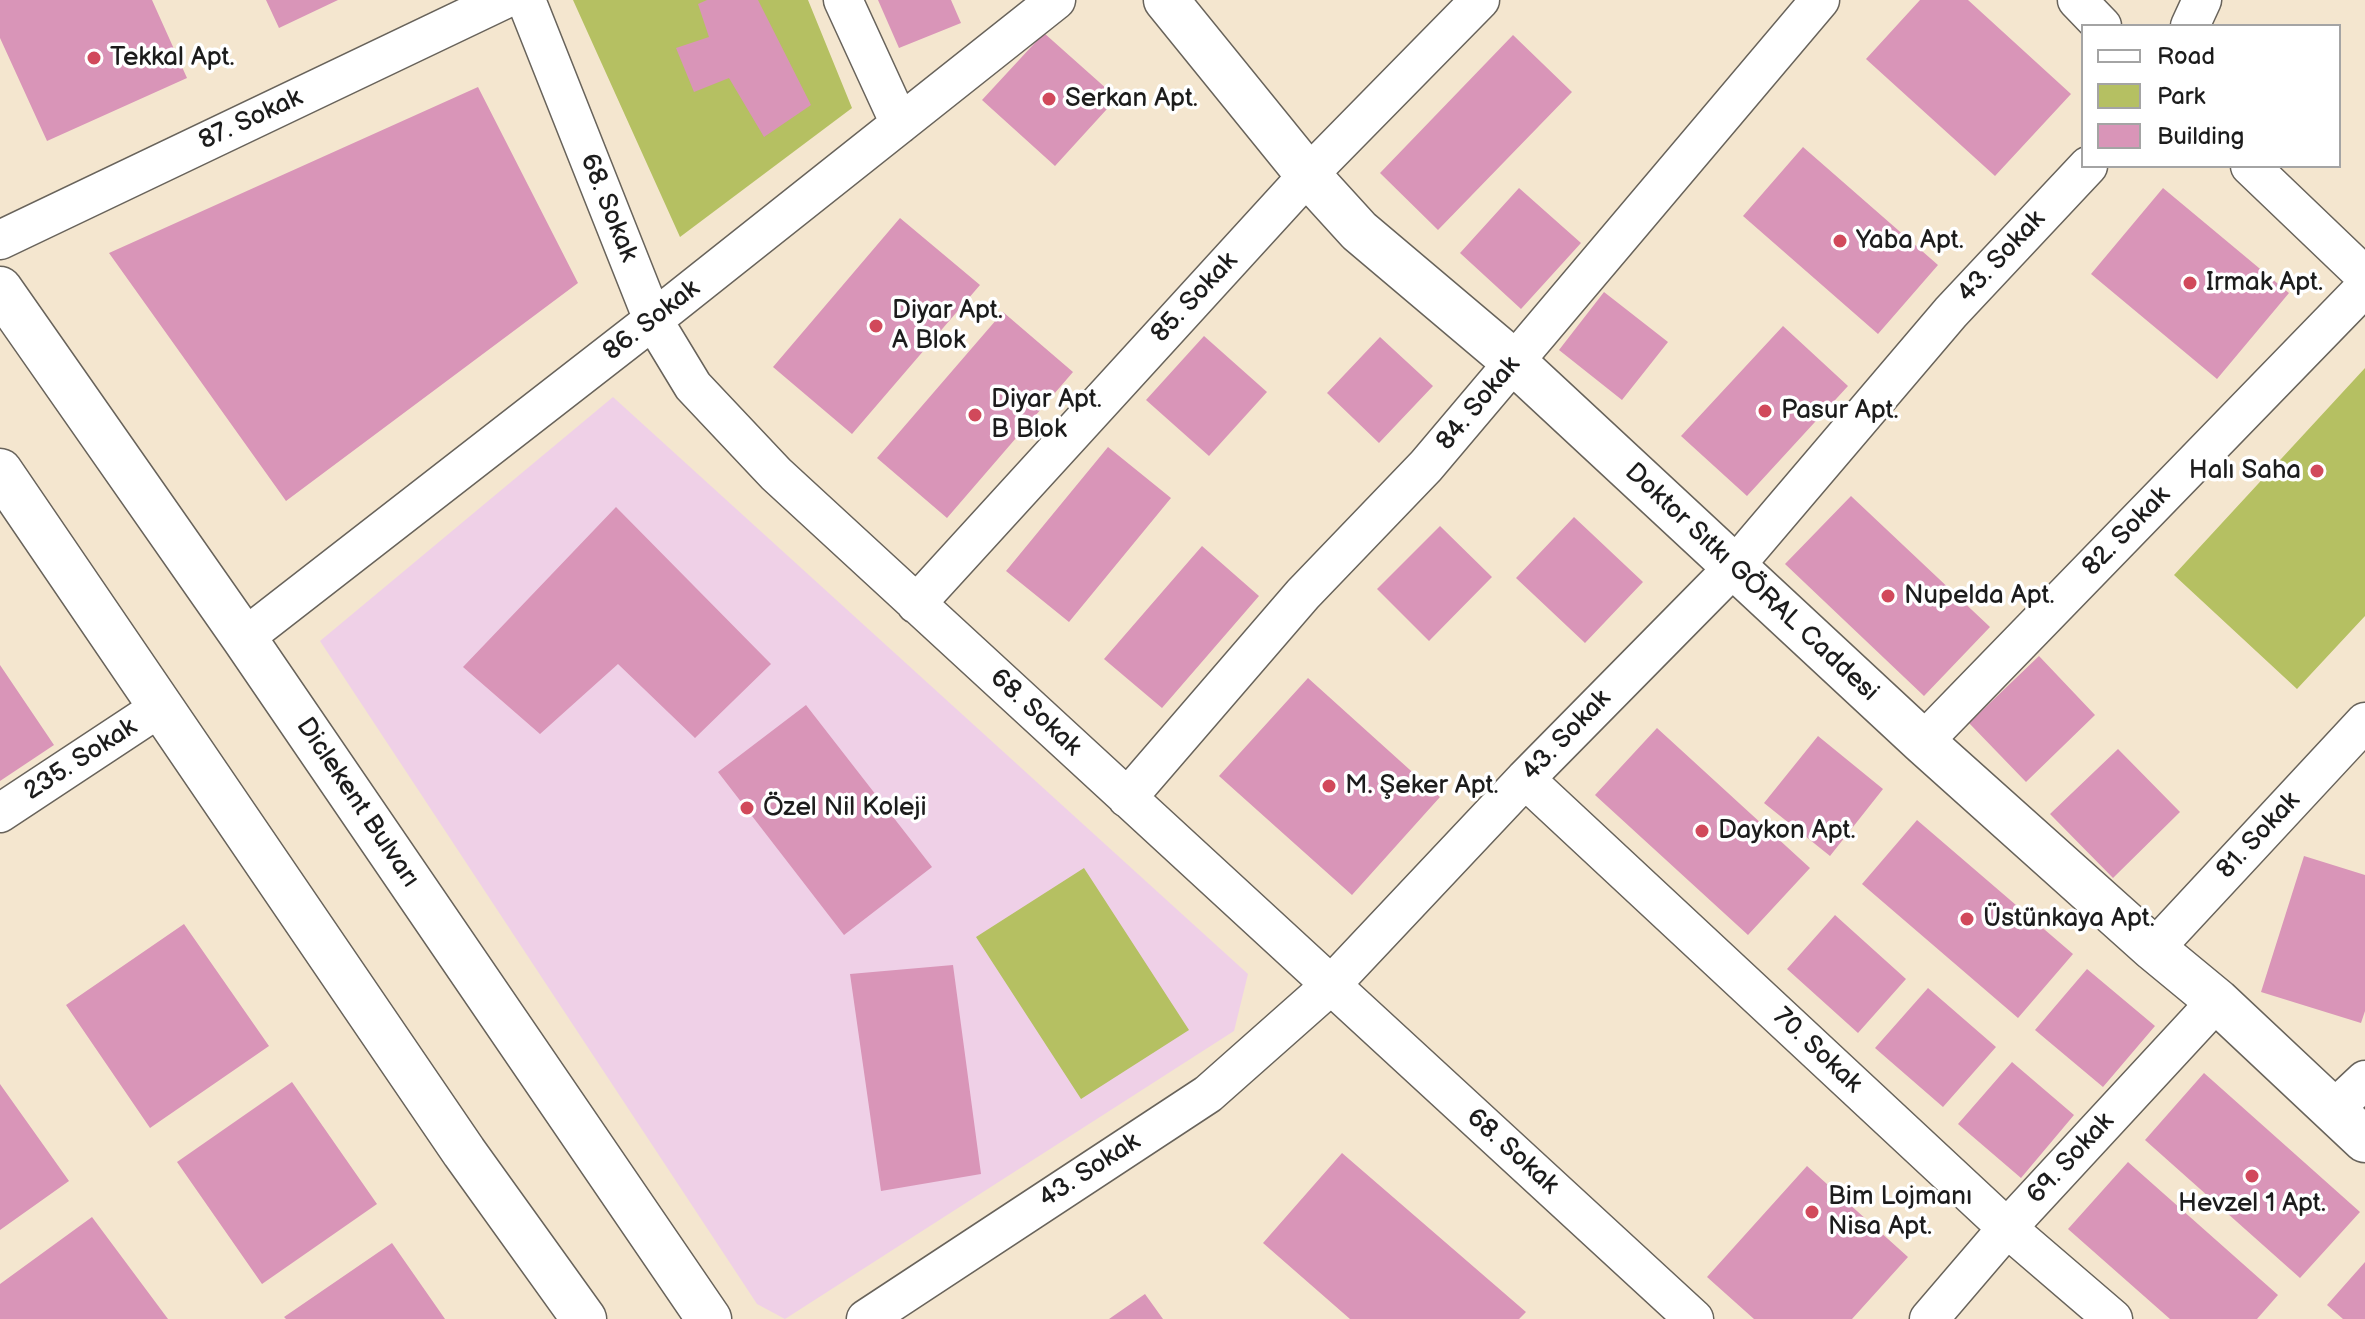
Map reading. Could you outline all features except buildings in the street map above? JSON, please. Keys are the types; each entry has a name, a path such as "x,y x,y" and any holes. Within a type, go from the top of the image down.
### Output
{"main road":[{"name":"Doktor Sıtkı GÖRAL Caddesi","path":"1166,0 1308,175 1359,231 1514,362 1923,742 2154,949 2217,1001 2365,1140"},
{"name":"Diclekent Bulvarı","path":"0,289 244,638 709,1319"},
{"path":"0,471 464,1152 584,1319"}],"street":[{"name":"87. Sokak","path":"0,240 503,0"},
{"name":"68. Sokak","path":"526,0 653,320 693,386 776,474 1694,1319"},
{"path":"843,0 900,124"},
{"name":"86. Sokak","path":"244,638 653,320 1056,0"},
{"name":"85. Sokak","path":"916,604 1308,175 1480,0"},
{"name":"84. Sokak","path":"1127,798 1303,594 1426,466 1820,0"},
{"path":"2077,0 2100,24"},
{"path":"2191,24 2202,0"},
{"name":"43. Sokak","path":"866,1319 1208,1094 1330,986 1525,779 1733,568 1951,312 2086,168"},
{"path":"2252,168 2365,276"},
{"name":"82. Sokak","path":"1923,742 2365,287"},
{"name":"235. Sokak","path":"0,813 162,706"},
{"name":"81. Sokak","path":"2154,949 2365,722"},
{"name":"70. Sokak","path":"1525,779 2007,1228 2113,1319"},
{"name":"69. Sokak","path":"1929,1319 2007,1228 2217,1001"},
{"path":"2333,1110 2365,1080"}],"shaded area":[{"name":"Özel Nil Koleji","path":"613,397 1248,974 1234,1031 785,1319 757,1304 320,641"}],"green space":[{"path":"573,0 808,0 852,108 680,237"},
{"name":"Halı Saha","path":"2365,368 2365,616 2297,689 2174,575"},
{"path":"1084,868 1189,1030 1081,1099 976,937"}],"place":[{"name":"Tekkal Apt.","path":"94,58"},
{"name":"Serkan Apt.","path":"1049,99"},
{"name":"Yaba Apt.","path":"1840,241"},
{"name":"Irmak Apt.","path":"2190,283"},
{"name":"Diyar Apt. A Blok","path":"876,326"},
{"name":"Pasur Apt.","path":"1765,411"},
{"name":"Diyar Apt. B Blok","path":"975,415"},
{"name":"Halı Saha","path":"2317,471"},
{"name":"Nupelda Apt.","path":"1888,596"},
{"name":"M. Şeker Apt.","path":"1329,786"},
{"name":"Özel Nil Koleji","path":"747,808"},
{"name":"Daykon Apt.","path":"1702,831"},
{"name":"Üstünkaya Apt.","path":"1967,919"},
{"name":"Hevzel 1 Apt.","path":"2252,1176"},
{"name":"Bim Lojmanı Nisa Apt.","path":"1812,1212"}]}
